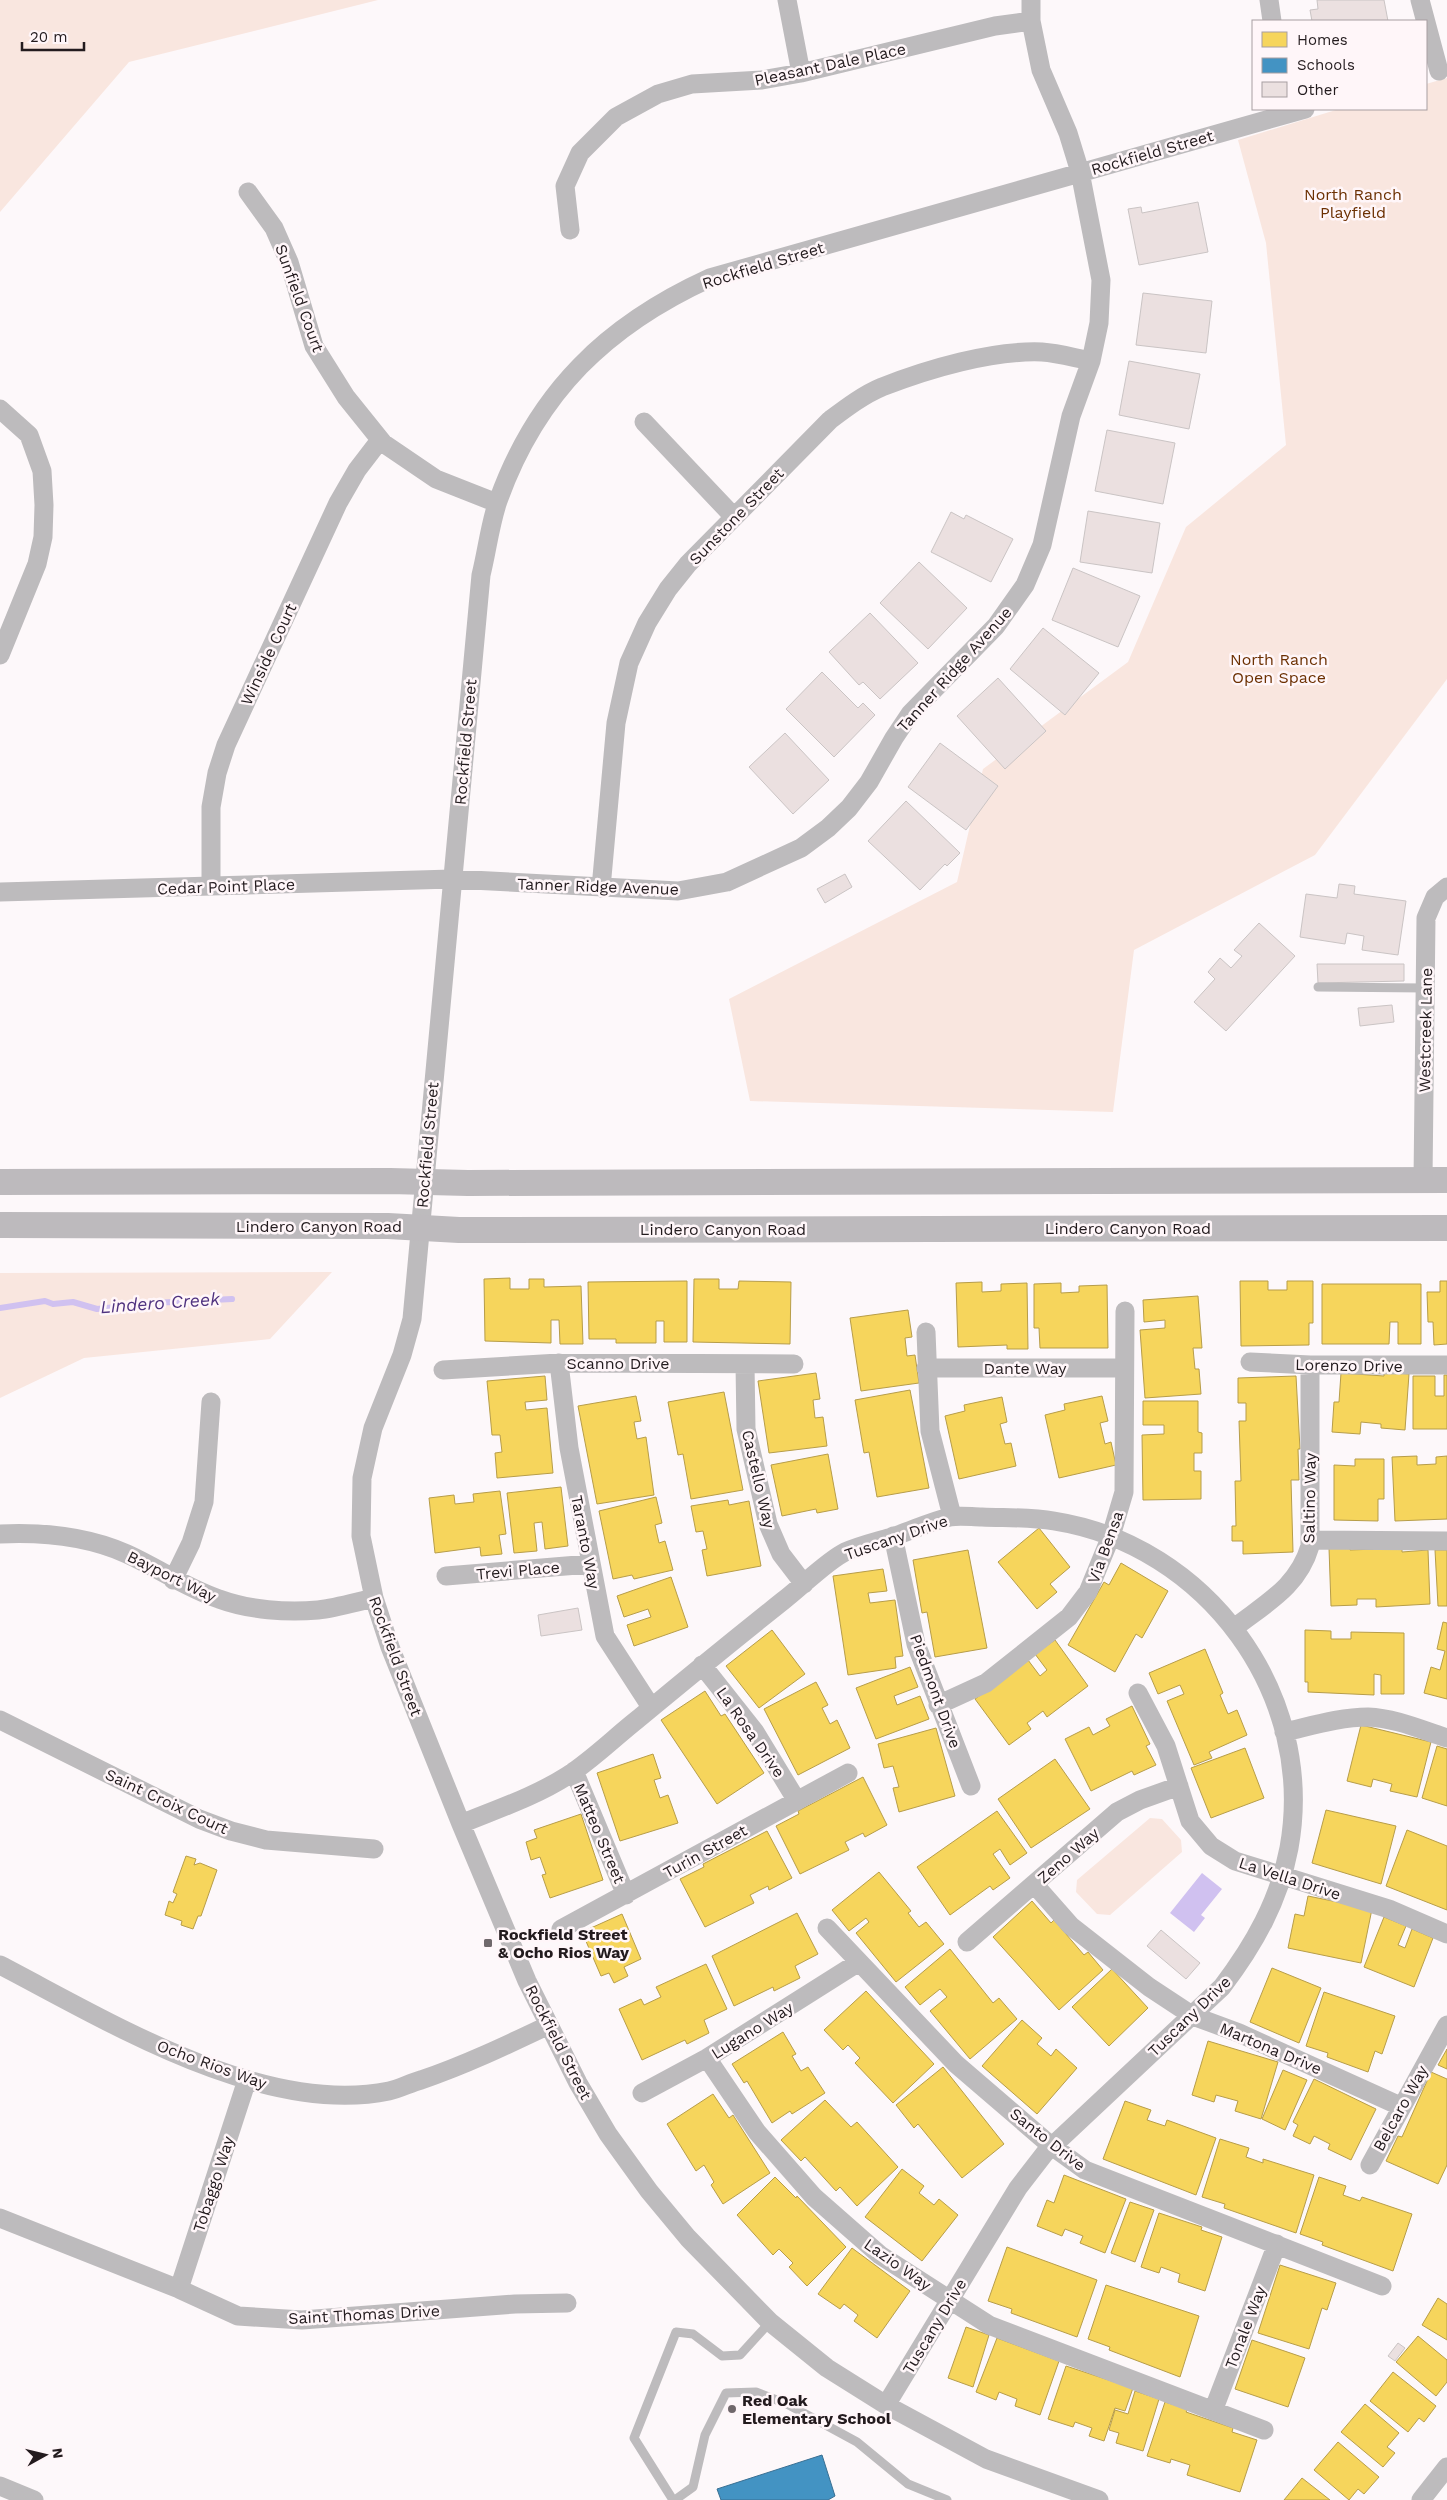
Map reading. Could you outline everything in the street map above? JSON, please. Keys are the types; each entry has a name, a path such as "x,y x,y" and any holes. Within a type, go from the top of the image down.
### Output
{"main road":[{"path":"0,1182 390,1181 423,1183 1435,1180"},
{"name":"Lindero Canyon Road","path":"0,1225 419,1227 459,1230 1447,1228"}],"street":[{"path":"787,0 801,73"},
{"name":"Tanner Ridge Avenue","path":"452,879 678,891 727,882 801,848 828,828 849,808 869,782 910,714 996,626 1025,585 1042,546 1071,416 1091,361 1099,323 1101,280 1080,172 1068,133 1041,70 1030,21 1031,0"},
{"path":"1269,0 1272,20"},
{"path":"1420,0 1425,20"},
{"name":"Pleasant Dale Place","path":"570,230 565,186 580,153 616,117 658,94 692,84 762,80 801,73 995,26 1030,21"},
{"path":"1427,29 1437,71"},
{"name":"Rockfield Street","path":"1099,2500 986,2458 886,2405 827,2368 770,2322 688,2238 649,2191 608,2134 578,2083 527,1981 461,1824 390,1647 374,1598 361,1536 362,1478 372,1428 402,1356 412,1319 423,1183 481,575 497,503 511,468 531,429 556,392 581,364 613,335 640,315 674,295 710,278 1283,112 1298,110"},
{"name":"Sunfield Court","path":"248,192 274,228 288,262 314,346 346,397 380,440 436,480 497,503"},
{"name":"Sunstone Street","path":"601,888 616,723 630,663 647,623 668,589 688,564 830,420 852,403 881,388 966,360 998,354 1042,352 1091,361"},
{"path":"0,410 29,435 42,471 44,505 43,537 37,564 1,651"},
{"path":"644,422 734,517"},
{"name":"Winside Court","path":"211,886 211,807 217,773 226,745 338,503 357,470 380,440"},
{"name":"Cedar Point Place","path":"0,892 452,879"},
{"name":"Westcreek Lane","path":"1435,1180 1425,988 1426,918 1435,897 1447,888"},
{"name":"Via Bensa","path":"938,1705 986,1683 1069,1617 1088,1592 1110,1536 1124,1492 1125,1311"},
{"path":"926,1332 930,1431 952,1516"},
{"name":"Lorenzo Drive","path":"1250,1362 1310,1365 1447,1365"},
{"name":"Scanno Drive","path":"443,1370 559,1363 794,1364"},
{"name":"Taranto Way","path":"559,1363 569,1448 605,1636 627,1674 651,1707"},
{"name":"Castello Way","path":"745,1364 746,1429 768,1524 781,1554 804,1584"},
{"name":"Saltino Way","path":"1234,1628 1291,1583 1304,1564 1310,1540 1310,1365"},
{"name":"Dante Way","path":"926,1368 1124,1368"},
{"path":"173,1580 191,1543 204,1502 211,1402"},
{"name":"Tuscany Drive","path":"461,1824 536,1794 574,1771 702,1665 843,1553 952,1516 1028,1517 1075,1524 1110,1536 1146,1552 1179,1573 1208,1598 1234,1628 1264,1676 1284,1732 1291,1771 1293,1807 1289,1846 1282,1876 1266,1920 1246,1956 1222,1987 1052,2146 1018,2188 886,2405"},
{"name":"Bayport Way","path":"0,1534 35,1532 87,1540 127,1554 173,1580 220,1600 271,1610 318,1610 374,1598"},
{"name":"Piedmont Drive","path":"894,1536 916,1644 938,1705 971,1786"},
{"path":"1310,1540 1447,1540"},
{"name":"Trevi Place","path":"446,1576 590,1564"},
{"name":"La Rosa Drive","path":"702,1665 755,1732 797,1801"},
{"name":"La Vella Drive","path":"1138,1693 1166,1746 1190,1821 1211,1846 1235,1862 1389,1909 1447,1934"},
{"path":"1284,1732 1330,1722 1368,1717 1401,1723 1447,1738"},
{"name":"Saint Croix Court","path":"0,1720 199,1820 266,1840 374,1849"},
{"name":"Matteo Street","path":"574,1771 626,1894"},
{"name":"Turin Street","path":"561,1929 848,1773"},
{"name":"Zeno Way","path":"967,1942 1117,1812 1140,1800 1179,1786"},
{"name":"Martona Drive","path":"1034,1884 1071,1926 1149,1987 1192,2015 1239,2033 1400,2106"},
{"name":"Santo Drive","path":"827,1928 956,2064 1052,2146 1085,2170 1382,2286"},
{"name":"Lugano Way","path":"642,2093 707,2058 859,1962"},
{"name":"Ocho Rios Way","path":"0,1965 123,2029 178,2054 247,2080 313,2093 354,2094 389,2091 452,2069 549,2025"},
{"name":"Belcaro Way","path":"1370,2164 1400,2106 1447,2025"},
{"name":"Lazio Way","path":"707,2058 757,2132 814,2197 880,2255 990,2325 1264,2430"},
{"name":"Tobaggo Way","path":"179,2289 247,2080"},
{"name":"Saint Thomas Drive","path":"0,2218 179,2289 238,2316 302,2320 515,2304 567,2303"},
{"name":"Tonale Way","path":"1213,2411 1276,2244"},
{"path":"1421,2500 1447,2467"},
{"path":"0,2486 34,2500"}],"lane":[{"path":"1318,987 1425,988"},
{"path":"770,2322 740,2355 722,2356 693,2334 676,2332 634,2438 674,2500 693,2486 705,2435 726,2393 756,2392 787,2404 857,2442 908,2484 947,2500"}],"green space":[{"path":"0,0 378,0 129,62 0,212"},
{"name":"North Ranch Open Space","path":"1447,78 1447,679 1315,855 1134,950 1113,1112 750,1101 729,999 957,882 983,769 1128,662 1186,527 1286,445 1266,243 1238,140 1336,110 1427,110 1427,84"},
{"path":"332,1272 270,1339 84,1358 0,1398 0,1273"},
{"path":"1150,1818 1162,1819 1181,1840 1182,1852 1110,1915 1097,1914 1076,1892 1077,1880"}],"shaded area":[{"path":"1202,1873 1222,1889 1201,1915 1205,1918 1194,1932 1170,1913"}],"building: Homes":[{"path":"510,1278 510,1289 529,1289 529,1279 544,1279 544,1287 581,1286 583,1344 560,1344 559,1320 551,1320 551,1343 485,1341 484,1279"},
{"path":"694,1279 719,1279 719,1289 738,1289 739,1281 791,1282 790,1344 693,1342"},
{"path":"687,1281 687,1342 664,1342 664,1321 656,1321 656,1343 616,1343 616,1339 589,1339 588,1282"},
{"path":"1240,1281 1268,1281 1268,1290 1287,1290 1287,1281 1313,1281 1313,1323 1309,1323 1309,1345 1241,1346"},
{"path":"1440,1281 1447,1281 1447,1344 1434,1345 1433,1322 1428,1322 1427,1292 1440,1292"},
{"path":"982,1282 982,1292 1001,1291 1001,1284 1027,1283 1028,1349 1007,1349 1007,1345 958,1347 956,1283"},
{"path":"1061,1283 1061,1293 1079,1292 1079,1286 1107,1285 1108,1348 1040,1348 1039,1328 1034,1328 1034,1284"},
{"path":"1322,1284 1421,1284 1421,1344 1398,1344 1398,1322 1390,1322 1389,1344 1322,1344"},
{"path":"1198,1296 1202,1348 1193,1348 1195,1369 1199,1369 1201,1394 1145,1398 1140,1330 1165,1328 1165,1320 1144,1322 1143,1300"},
{"path":"908,1310 912,1337 905,1338 907,1356 915,1355 919,1383 861,1391 850,1318"},
{"path":"1384,1372 1409,1374 1405,1430 1381,1428 1381,1424 1361,1422 1360,1434 1332,1432 1334,1402 1339,1402 1341,1373 1384,1376"},
{"path":"816,1373 820,1399 813,1400 815,1418 823,1417 827,1446 769,1453 758,1381"},
{"path":"1444,1375 1447,1375 1447,1429 1413,1429 1413,1376 1435,1376 1435,1396 1444,1396"},
{"path":"545,1376 547,1400 525,1402 526,1410 547,1408 553,1473 497,1478 495,1453 502,1452 500,1435 492,1435 487,1381"},
{"path":"1296,1376 1300,1449 1298,1449 1299,1480 1291,1480 1293,1552 1243,1554 1243,1541 1232,1541 1232,1526 1236,1526 1235,1481 1241,1481 1239,1421 1246,1421 1246,1403 1238,1403 1238,1378"},
{"path":"910,1390 929,1488 877,1497 869,1452 864,1453 855,1400"},
{"path":"724,1392 743,1490 691,1499 683,1454 678,1455 668,1402"},
{"path":"636,1396 641,1421 634,1422 637,1439 646,1437 654,1495 597,1504 578,1406"},
{"path":"1102,1396 1108,1421 1100,1423 1105,1444 1111,1442 1116,1465 1059,1478 1045,1415 1065,1410 1064,1404"},
{"path":"1002,1397 1007,1422 1000,1424 1005,1444 1011,1443 1016,1466 959,1479 945,1416 965,1411 964,1405"},
{"path":"1143,1401 1198,1401 1198,1432 1202,1433 1202,1453 1194,1453 1194,1471 1201,1471 1201,1499 1143,1500 1142,1435 1164,1434 1164,1425 1143,1425"},
{"path":"828,1454 838,1509 817,1513 816,1509 782,1516 771,1465"},
{"path":"1417,1456 1417,1465 1436,1464 1436,1457 1447,1456 1447,1519 1395,1521 1392,1457"},
{"path":"1355,1459 1384,1459 1384,1499 1378,1499 1378,1521 1334,1520 1334,1465 1355,1466"},
{"path":"561,1487 568,1546 545,1549 542,1522 534,1523 537,1551 514,1553 507,1493"},
{"path":"500,1491 506,1534 499,1535 502,1554 481,1556 480,1547 435,1553 429,1498 454,1495 455,1504 474,1502 473,1494"},
{"path":"656,1497 662,1523 655,1525 659,1543 665,1541 673,1570 634,1579 632,1575 613,1579 599,1511"},
{"path":"728,1500 729,1505 749,1501 761,1566 707,1576 702,1550 707,1549 703,1531 696,1532 691,1506"},
{"path":"1039,1528 1070,1567 1050,1584 1057,1592 1037,1609 998,1562"},
{"path":"1350,1547 1350,1550 1402,1548 1402,1552 1428,1550 1430,1604 1376,1607 1376,1599 1357,1599 1357,1605 1331,1606 1329,1548"},
{"path":"968,1550 987,1648 935,1657 927,1612 922,1613 913,1560"},
{"path":"1435,1550 1447,1550 1447,1606 1438,1606"},
{"path":"1121,1563 1168,1591 1142,1638 1136,1634 1115,1672 1068,1645 1104,1582 1109,1585"},
{"path":"883,1569 887,1591 868,1593 870,1603 895,1600 903,1656 895,1657 896,1668 848,1675 833,1576"},
{"path":"671,1577 688,1627 634,1646 627,1625 651,1617 648,1609 624,1617 617,1596"},
{"path":"1443,1622 1447,1623 1447,1699 1424,1693 1431,1667 1440,1670 1445,1651 1437,1649"},
{"path":"772,1630 805,1674 759,1708 726,1666"},
{"path":"1305,1630 1331,1631 1331,1639 1351,1639 1351,1632 1404,1633 1404,1694 1381,1694 1381,1675 1374,1674 1374,1695 1308,1692 1308,1682 1305,1682"},
{"path":"1055,1640 1088,1686 1047,1717 1043,1711 1027,1723 1031,1729 1009,1745 975,1699 1028,1660 1040,1676 1047,1670 1035,1654"},
{"path":"1205,1649 1223,1693 1220,1695 1228,1714 1237,1710 1247,1735 1209,1752 1212,1758 1194,1765 1167,1701 1184,1694 1180,1685 1158,1694 1149,1673"},
{"path":"910,1667 918,1687 894,1696 897,1705 920,1696 929,1719 876,1739 856,1688"},
{"path":"816,1682 828,1705 822,1708 830,1724 837,1720 850,1748 798,1775 764,1709"},
{"path":"705,1691 721,1716 725,1714 764,1773 717,1804 661,1720"},
{"path":"1132,1706 1150,1744 1146,1746 1156,1765 1134,1775 1132,1771 1091,1791 1065,1739 1089,1727 1093,1735 1110,1726 1106,1719"},
{"path":"1361,1725 1431,1742 1417,1797 1390,1791 1392,1784 1373,1779 1371,1787 1347,1781"},
{"path":"936,1728 955,1796 899,1812 893,1788 899,1787 893,1766 884,1768 878,1744"},
{"path":"1437,1746 1447,1749 1447,1806 1422,1798"},
{"path":"1245,1748 1264,1798 1211,1818 1191,1768"},
{"path":"653,1754 661,1778 654,1780 660,1798 668,1795 678,1823 620,1841 597,1773"},
{"path":"1055,1759 1090,1809 1031,1848 998,1799"},
{"path":"863,1777 887,1825 865,1837 863,1833 845,1842 849,1850 800,1874 776,1826 799,1814 798,1811"},
{"path":"1326,1810 1396,1826 1381,1884 1312,1863"},
{"path":"997,1811 1027,1853 1010,1865 1000,1849 993,1854 1010,1878 993,1890 990,1886 950,1915 917,1867"},
{"path":"581,1814 603,1880 550,1898 542,1875 546,1874 540,1857 531,1860 526,1842 537,1838 534,1830"},
{"path":"1407,1830 1447,1846 1447,1910 1386,1886"},
{"path":"767,1831 792,1878 769,1890 768,1886 750,1895 754,1903 705,1927 680,1879 704,1867 703,1864"},
{"path":"186,1856 196,1859 194,1865 200,1863 217,1870 201,1916 198,1916 193,1929 181,1925 182,1921 165,1915 169,1901 173,1903 177,1894 173,1892"},
{"path":"879,1872 911,1911 908,1913 919,1927 926,1922 944,1944 896,1982 856,1933 869,1922 866,1918 849,1931 832,1910"},
{"path":"1308,1896 1372,1909 1361,1963 1288,1948 1295,1914 1304,1916"},
{"path":"1032,1901 1051,1923 1054,1920 1084,1955 1088,1952 1103,1970 1059,2010 993,1937"},
{"path":"797,1913 818,1954 795,1966 800,1978 774,1991 773,1987 734,2006 712,1956"},
{"path":"622,1914 641,1959 624,1967 628,1976 614,1983 609,1973 601,1976 582,1932"},
{"path":"1384,1917 1406,1926 1398,1945 1405,1948 1412,1929 1433,1938 1414,1987 1364,1967"},
{"path":"950,1949 993,2003 999,1998 1017,2019 970,2059 930,2011 947,1997 940,1989 920,2005 905,1987"},
{"path":"706,1964 727,2009 704,2020 709,2033 687,2044 685,2040 642,2060 619,2009 641,1999 644,2005 661,1997 656,1987"},
{"path":"1272,1968 1321,1988 1299,2043 1250,2022"},
{"path":"1112,1969 1148,2008 1109,2046 1072,2007"},
{"path":"866,1991 934,2064 893,2103 855,2063 860,2058 848,2045 843,2050 824,2030"},
{"path":"1324,1992 1395,2016 1382,2054 1375,2051 1368,2072 1327,2057 1328,2053 1306,2046"},
{"path":"1022,2020 1042,2038 1037,2044 1051,2056 1056,2049 1077,2068 1037,2114 982,2066"},
{"path":"783,2032 796,2054 792,2056 801,2071 808,2067 825,2093 792,2114 790,2111 772,2123 747,2081 744,2083 732,2064"},
{"path":"1208,2041 1278,2062 1261,2119 1235,2111 1238,2101 1216,2095 1214,2102 1192,2095"},
{"path":"1447,2049 1447,2069 1438,2065"},
{"path":"943,2067 1004,2144 962,2178 918,2124 914,2128 896,2105"},
{"path":"1283,2070 1307,2080 1285,2130 1262,2119"},
{"path":"1431,2072 1447,2079 1447,2165 1438,2184 1386,2161 1398,2136 1402,2137"},
{"path":"1314,2079 1376,2109 1351,2160 1328,2149 1330,2144 1314,2136 1310,2144 1293,2136 1298,2125 1293,2122"},
{"path":"713,2094 729,2118 733,2115 770,2173 723,2204 711,2185 714,2182 704,2165 696,2171 667,2124"},
{"path":"825,2100 851,2127 857,2122 898,2167 857,2206 840,2187 836,2191 805,2157 801,2161 781,2140"},
{"path":"1125,2101 1151,2110 1147,2120 1165,2126 1167,2120 1216,2138 1196,2195 1103,2159"},
{"path":"1220,2139 1249,2148 1246,2157 1263,2163 1263,2159 1314,2175 1296,2233 1224,2208 1225,2204 1202,2197"},
{"path":"902,2169 924,2186 919,2193 934,2205 939,2199 958,2215 922,2261 865,2217"},
{"path":"1064,2175 1126,2199 1105,2253 1080,2243 1083,2236 1065,2229 1062,2236 1037,2226 1047,2200 1054,2203"},
{"path":"775,2177 796,2198 797,2196 846,2247 807,2286 789,2267 793,2263 779,2249 773,2255 737,2215"},
{"path":"1319,2177 1346,2186 1343,2195 1360,2201 1362,2197 1412,2214 1393,2271 1322,2245 1323,2242 1300,2234"},
{"path":"1130,2202 1154,2210 1135,2262 1111,2253"},
{"path":"1159,2213 1202,2227 1201,2230 1222,2237 1205,2291 1178,2282 1180,2274 1161,2267 1159,2273 1141,2267"},
{"path":"1007,2247 1097,2280 1077,2337 1011,2313 1012,2309 988,2301"},
{"path":"852,2248 910,2291 877,2338 854,2321 858,2315 844,2304 840,2309 818,2294"},
{"path":"1280,2265 1336,2283 1327,2310 1322,2308 1309,2349 1258,2333"},
{"path":"1106,2285 1199,2316 1180,2377 1109,2350 1110,2347 1088,2339"},
{"path":"1438,2298 1447,2304 1447,2340 1422,2325"},
{"path":"966,2327 989,2335 973,2387 948,2378"},
{"path":"1418,2336 1447,2360 1447,2382 1436,2396 1396,2362"},
{"path":"997,2338 1059,2361 1040,2415 1015,2406 1017,2399 999,2392 996,2400 976,2392"},
{"path":"1252,2340 1305,2358 1288,2407 1235,2389"},
{"path":"1066,2366 1133,2388 1125,2411 1115,2408 1104,2441 1089,2436 1092,2428 1075,2422 1073,2427 1048,2419"},
{"path":"1393,2372 1436,2406 1424,2422 1419,2418 1408,2432 1370,2401"},
{"path":"1135,2391 1159,2399 1143,2451 1116,2443 1119,2433 1109,2430 1115,2410 1128,2414"},
{"path":"1165,2402 1188,2409 1186,2412 1233,2428 1232,2432 1257,2440 1240,2492 1187,2475 1190,2465 1171,2459 1170,2463 1147,2456"},
{"path":"1365,2404 1399,2433 1387,2447 1395,2453 1383,2467 1341,2432"},
{"path":"1338,2442 1379,2477 1364,2494 1358,2489 1349,2500 1314,2470"},
{"path":"1302,2478 1330,2500 1284,2500"}],"building: Schools":[{"path":"822,2455 835,2496 828,2500 721,2500 717,2489"}],"building: Other":[{"path":"1317,0 1384,0 1388,20 1312,20 1310,10 1318,9"},
{"path":"1198,202 1208,252 1139,265 1128,209 1141,207 1142,213"},
{"path":"1143,293 1212,301 1206,353 1136,345"},
{"path":"1129,361 1200,374 1189,429 1119,415"},
{"path":"1107,430 1175,443 1163,504 1095,491"},
{"path":"1088,511 1160,523 1152,573 1080,562"},
{"path":"951,512 964,519 966,515 1013,539 991,582 931,552"},
{"path":"919,562 967,608 928,649 880,603"},
{"path":"1073,568 1140,596 1118,647 1052,620"},
{"path":"870,613 918,663 880,699 863,682 859,685 829,652"},
{"path":"1043,628 1099,673 1065,715 1010,669"},
{"path":"822,672 858,708 863,703 875,715 834,757 786,709"},
{"path":"998,678 1046,731 1005,769 957,716"},
{"path":"785,733 829,780 793,814 749,767"},
{"path":"940,743 998,786 966,830 908,787"},
{"path":"906,801 960,853 947,866 945,864 920,890 868,841"},
{"path":"845,874 852,887 825,903 817,889"},
{"path":"1339,884 1355,886 1354,894 1406,901 1398,955 1362,950 1364,936 1347,933 1345,944 1300,937 1306,894 1337,898"},
{"path":"1259,923 1295,956 1226,1031 1194,1002 1215,979 1208,972 1220,958 1231,968 1242,956 1234,950"},
{"path":"1317,964 1404,964 1404,981 1318,983"},
{"path":"1392,1005 1394,1022 1360,1026 1358,1008"},
{"path":"578,1608 582,1630 541,1636 538,1615"},
{"path":"1161,1930 1200,1963 1186,1979 1147,1946"},
{"path":"1398,2343 1405,2348 1395,2361 1388,2356"}],"waterway":[{"name":"Lindero Creek","path":"0,1308 45,1301 53,1304 73,1302 97,1309 153,1303 232,1299"}],"place":[{"name":"Rockfield Street & Ocho Rios Way","path":"488,1943"},
{"name":"Red Oak Elementary School","path":"732,2409"}],"park label":[{"name":"North Ranch Playfield","path":"1353,203"}]}
